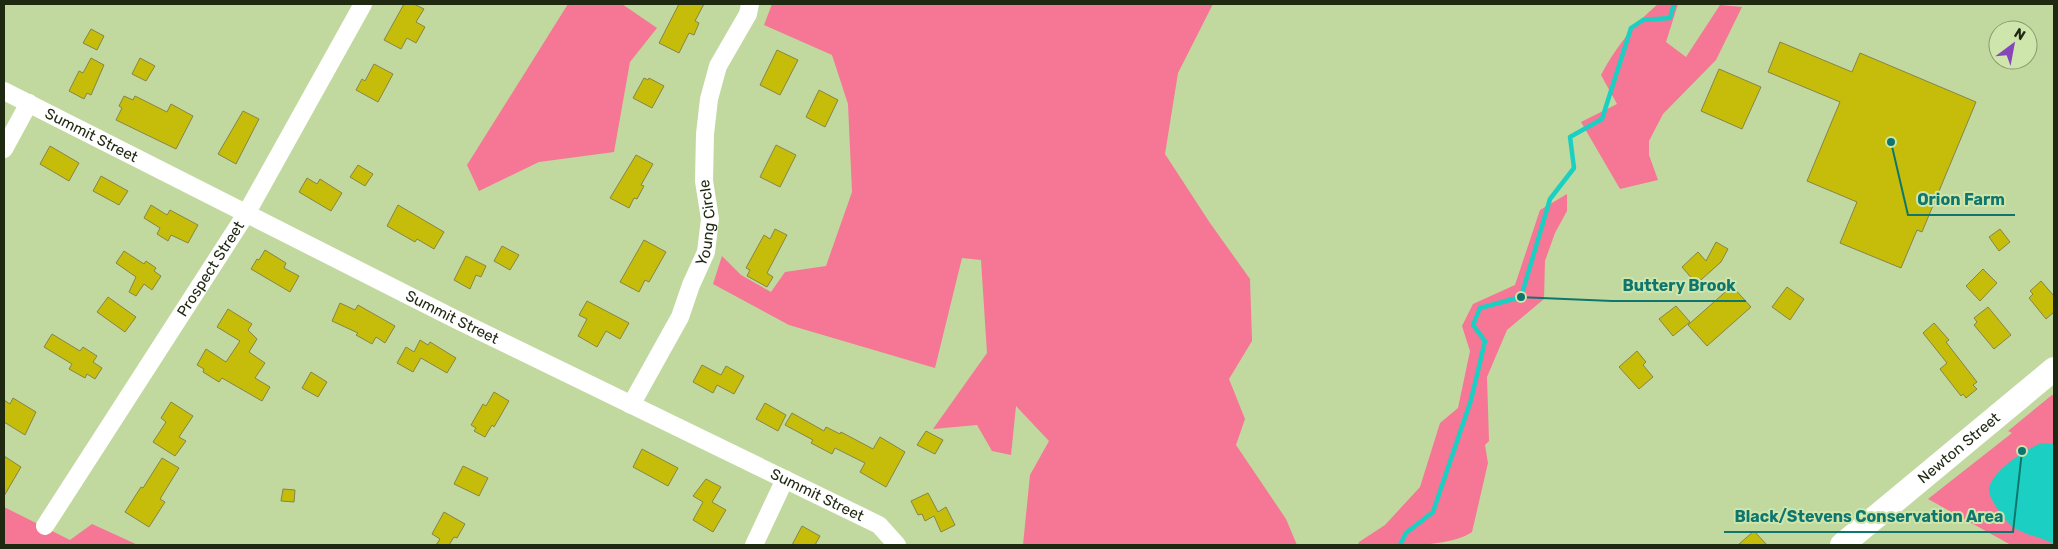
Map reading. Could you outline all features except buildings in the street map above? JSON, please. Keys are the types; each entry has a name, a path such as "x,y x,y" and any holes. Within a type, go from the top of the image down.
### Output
{"main road":[{"name":"Newton Street","path":"1842,545 2054,369"}],"street":[{"name":"Prospect Street","path":"44,526 246,214 363,4"},
{"name":"Young Circle","path":"631,405 680,317 691,285 706,252 710,219 704,181 705,134 709,99 718,66 748,14 750,4"},
{"name":"Summit Street","path":"4,91 246,214 631,405 880,525 898,545"},
{"path":"4,149 28,103"},
{"path":"754,545 785,479"}],"shaded area":[{"path":"568,4 622,4 657,28 630,62 614,152 539,162 479,191 467,165"},
{"path":"772,4 1213,4 1178,73 1165,154 1210,223 1250,279 1252,341 1229,379 1245,419 1236,445 1286,519 1297,545 1023,545 1030,475 1049,441 1016,406 1011,455 992,451 977,425 933,429 987,353 981,260 962,258 935,368 789,325 713,284 722,256 741,275 771,292 785,272 826,266 852,192 848,104 832,55 764,25"},
{"path":"1658,4 1678,4 1666,42 1686,57 1720,5 1742,7 1716,60 1663,114 1649,141 1649,155 1658,180 1620,189 1581,122 1617,104 1601,75 1626,36"},
{"path":"1567,194 1567,211 1555,233 1545,261 1544,299 1507,330 1487,377 1489,441 1485,445 1488,463 1472,532 1448,541 1433,544 1358,545 1359,542 1385,525 1420,487 1440,423 1458,408 1470,351 1462,326 1473,304 1515,285 1540,210"},
{"path":"2052,395 2054,396 2054,545 2011,545 1928,499 2012,433 2008,431"},
{"path":"4,507 70,540 92,524 138,545 4,545"}],"water":[{"path":"2042,443 2054,444 2054,544 2015,529 1997,509 1989,491 1990,484 2001,469 2027,450"}],"waterway":[{"path":"1400,545 1406,533 1433,512 1471,400 1485,341 1473,325 1480,308 1521,297 1550,199 1574,168 1570,137 1602,119 1631,28 1643,20 1670,18 1674,4"}],"place":[{"name":"Orion Farm","path":"1891,142"},
{"name":"Buttery Brook","path":"1521,297"},
{"name":"Black/Stevens Conservation Area","path":"2022,451"}]}
